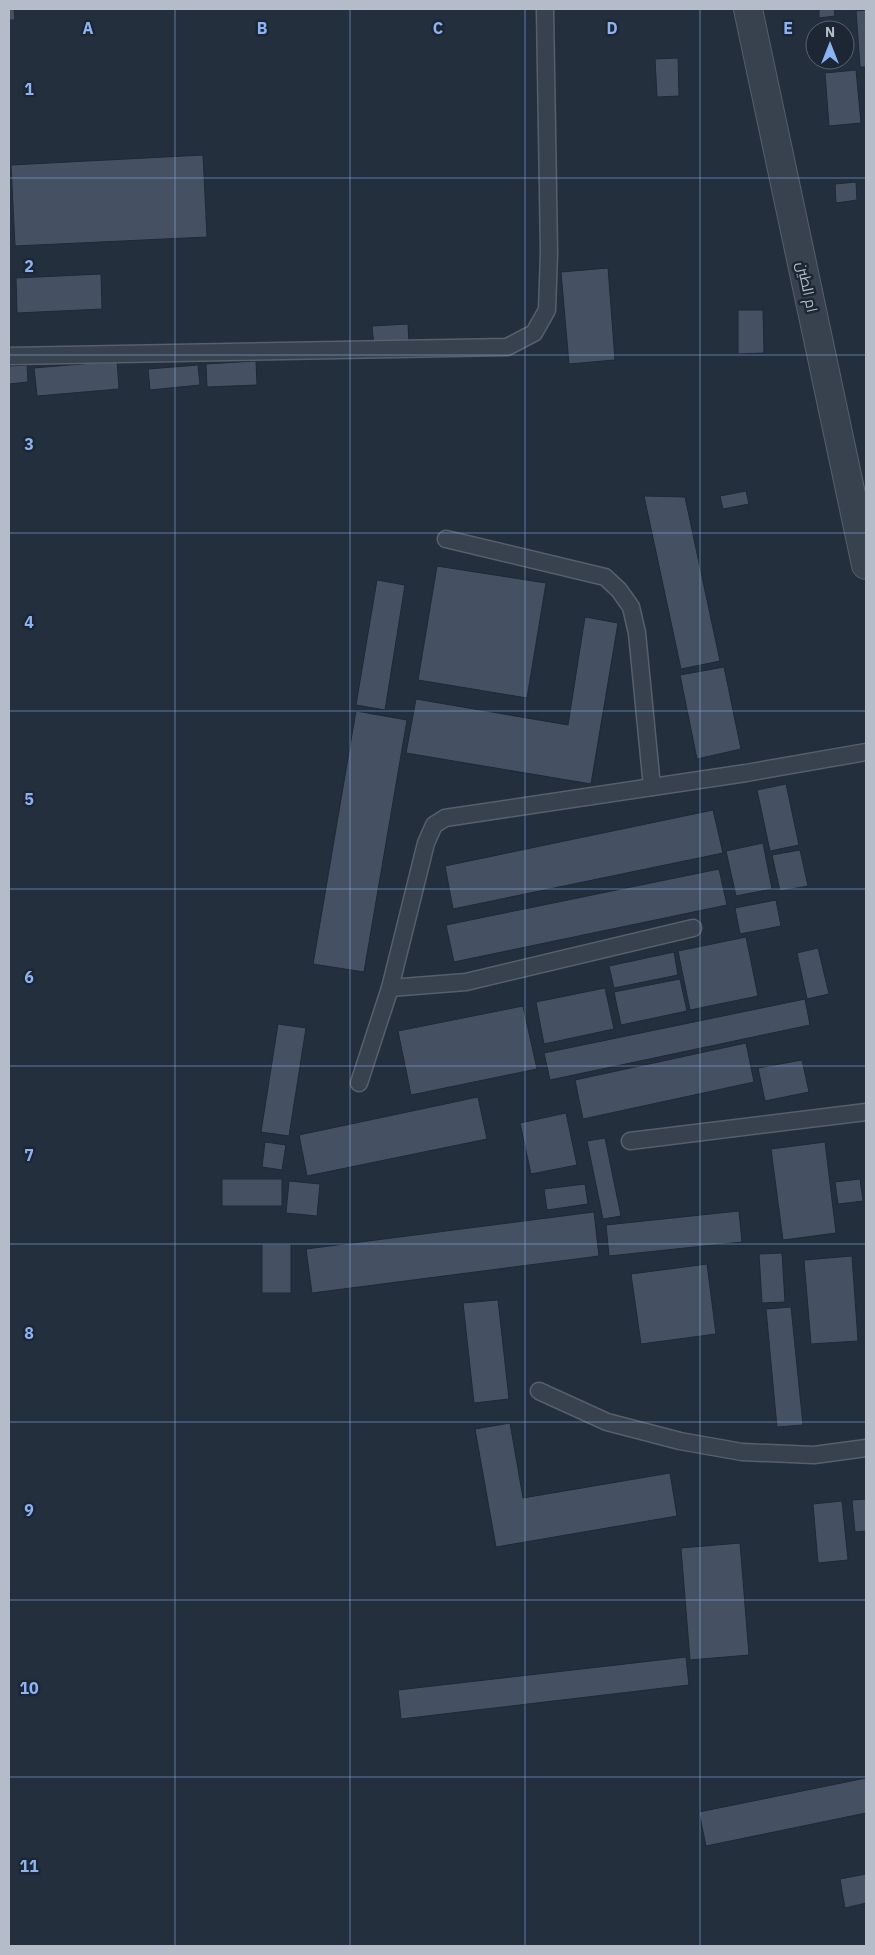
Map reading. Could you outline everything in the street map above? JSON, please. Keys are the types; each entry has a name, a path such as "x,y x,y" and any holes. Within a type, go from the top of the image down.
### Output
{"street":[{"name":"ام الطين","path":"748,9 866,565"}],"lane":[{"path":"9,356 507,347 534,333 547,310 549,253 545,9"},
{"path":"446,539 605,577 619,590 631,607 636,633 652,787"},
{"path":"359,1083 390,988 426,843 434,825 446,818 746,773 866,752"},
{"path":"390,988 466,982 693,928"},
{"path":"630,1141 866,1112"},
{"path":"539,1391 607,1422 680,1441 742,1452 814,1455 866,1448"}],"building":[{"path":"9,9 14,9 15,20 9,20"},
{"path":"819,9 834,9 835,16 819,18"},
{"path":"866,10 866,67 860,67 856,11"},
{"path":"678,58 679,96 657,97 655,59"},
{"path":"856,70 861,123 829,126 825,73"},
{"path":"203,155 207,237 15,246 11,165"},
{"path":"856,182 857,200 836,203 835,184"},
{"path":"608,268 615,360 569,364 561,272"},
{"path":"101,274 102,309 17,313 16,278"},
{"path":"738,310 763,310 764,353 738,354"},
{"path":"408,324 409,345 374,346 372,326"},
{"path":"117,361 119,389 37,396 34,368"},
{"path":"256,361 257,385 207,387 206,364"},
{"path":"27,365 28,382 9,384 9,366"},
{"path":"198,365 200,385 150,390 148,369"},
{"path":"746,491 749,504 723,509 720,496"},
{"path":"644,496 685,497 720,661 681,669"},
{"path":"437,566 546,583 527,698 418,680"},
{"path":"377,580 405,585 385,710 356,705"},
{"path":"585,617 618,623 591,784 406,753 416,699 568,725"},
{"path":"724,667 741,749 697,759 680,675"},
{"path":"356,711 407,720 364,972 313,964"},
{"path":"786,784 799,845 770,851 757,790"},
{"path":"713,810 723,853 453,909 445,866"},
{"path":"763,843 772,889 736,896 726,851"},
{"path":"800,850 808,886 780,891 772,855"},
{"path":"719,869 727,905 454,962 446,925"},
{"path":"776,900 781,926 740,934 735,908"},
{"path":"746,937 758,996 690,1010 678,951"},
{"path":"818,948 829,994 807,999 797,953"},
{"path":"674,952 678,975 614,988 609,966"},
{"path":"680,979 687,1011 621,1025 614,992"},
{"path":"605,988 614,1029 544,1044 536,1002"},
{"path":"805,999 810,1025 550,1080 544,1053"},
{"path":"523,1006 537,1069 411,1095 398,1031"},
{"path":"278,1024 306,1028 289,1136 261,1132"},
{"path":"746,1043 754,1082 583,1119 575,1080"},
{"path":"802,1060 809,1092 765,1101 758,1068"},
{"path":"478,1097 487,1139 307,1176 299,1135"},
{"path":"566,1113 577,1165 531,1174 520,1123"},
{"path":"605,1138 621,1216 603,1219 587,1141"},
{"path":"265,1142 286,1145 282,1170 262,1167"},
{"path":"825,1142 836,1233 783,1240 771,1149"},
{"path":"222,1179 282,1179 282,1206 222,1206"},
{"path":"860,1179 863,1201 838,1204 835,1182"},
{"path":"289,1181 320,1184 317,1216 286,1213"},
{"path":"585,1184 588,1204 547,1210 544,1189"},
{"path":"739,1211 742,1242 609,1256 606,1225"},
{"path":"594,1212 599,1256 312,1293 306,1249"},
{"path":"262,1244 291,1244 291,1293 262,1293"},
{"path":"782,1253 785,1302 762,1303 759,1254"},
{"path":"852,1256 858,1341 811,1344 804,1260"},
{"path":"707,1264 716,1334 641,1344 631,1274"},
{"path":"498,1300 509,1399 474,1403 463,1303"},
{"path":"791,1307 803,1425 777,1427 766,1309"},
{"path":"510,1423 523,1498 670,1473 677,1516 496,1547 475,1429"},
{"path":"866,1499 866,1531 855,1532 852,1500"},
{"path":"842,1501 848,1560 818,1563 813,1504"},
{"path":"740,1543 749,1655 690,1660 681,1548"},
{"path":"686,1657 689,1685 401,1719 398,1690"},
{"path":"866,1778 866,1813 706,1846 699,1812"},
{"path":"866,1874 866,1903 845,1908 840,1879"}]}
